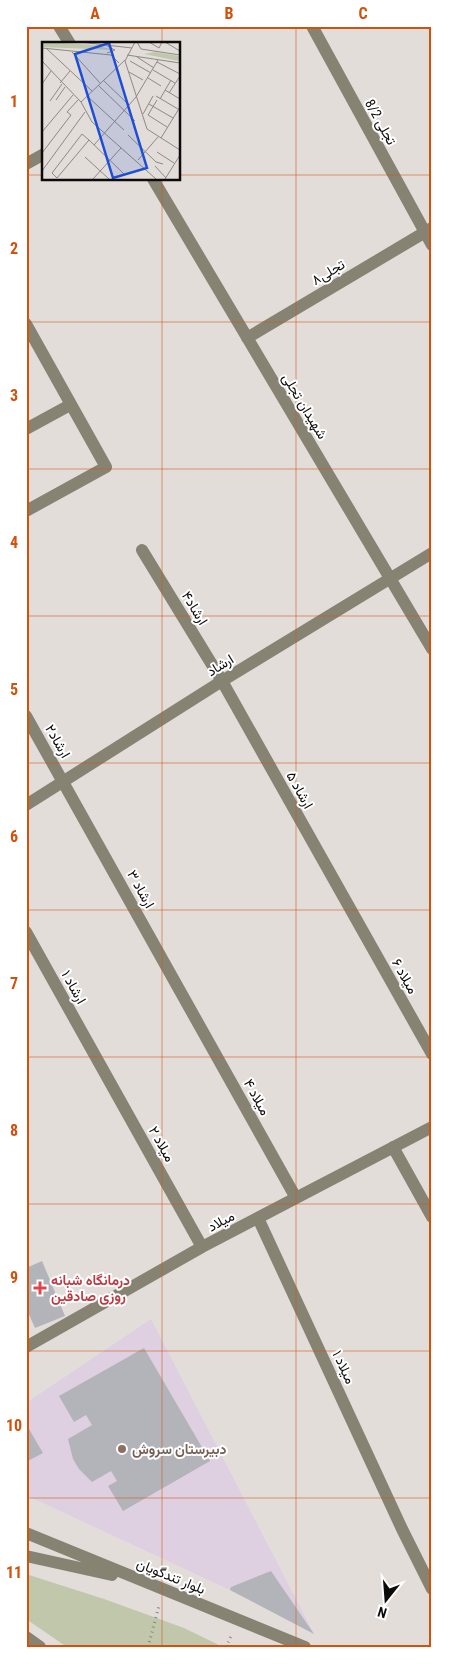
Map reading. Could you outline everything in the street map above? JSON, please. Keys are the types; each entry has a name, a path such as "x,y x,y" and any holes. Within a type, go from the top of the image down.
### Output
{"street":[{"path":"59,26 69,42"},
{"name":"8/2 تجلی","path":"312,26 428,230 432,245"},
{"path":"26,164 42,155"},
{"name":"شهیدان تجلی","path":"153,180 432,649"},
{"name":"تجلی۸","path":"247,338 428,230"},
{"path":"26,324 106,467 26,511"},
{"path":"26,429 70,405"},
{"name":"۴ارشاد","path":"142,550 222,681"},
{"name":"ارشاد","path":"26,805 222,681 432,553"},
{"name":"۵ ارشاد","path":"222,681 352,913"},
{"name":"۲ارشاد","path":"26,716 64,781"},
{"name":"۳ ارشاد","path":"64,781 192,1011"},
{"name":"۶ میلاد","path":"352,913 432,1054"},
{"name":"۱ ارشاد","path":"26,932 95,1056"},
{"name":"۴ میلاد","path":"192,1011 296,1198"},
{"name":"۲ میلاد","path":"95,1056 202,1247"},
{"name":"میلاد","path":"26,1347 202,1247 432,1127"},
{"path":"393,1147 432,1217"},
{"name":"۱ میلاد","path":"258,1218 402,1529 432,1589"},
{"name":"بلوار تندگویان","path":"26,1533 305,1647"},
{"path":"26,1556 144,1581"},
{"path":"26,1638 40,1647"}],"path":[{"path":"148,1647 164,1589"}],"shaded area":[{"name":"دبیرستان سروش","path":"151,1319 314,1634 230,1590 26,1495 26,1403"}],"green space":[{"path":"26,1574 104,1599 184,1628 223,1647 67,1647 26,1619"}],"building":[{"name":"درمانگاه شبانه روزی صادقین","path":"42,1261 65,1316 35,1328 26,1308 26,1268"},
{"path":"144,1348 210,1461 123,1511 108,1486 117,1481 111,1471 92,1482 79,1469 73,1459 68,1439 92,1425 86,1415 74,1422 59,1396"},
{"path":"29,1429 43,1453 26,1462 26,1430"},
{"path":"271,1571 314,1634 230,1590 231,1587"}],"place":[{"name":"درمانگاه شبانه روزی صادقین","path":"40,1288"},
{"name":"دبیرستان سروش","path":"122,1449"}]}
